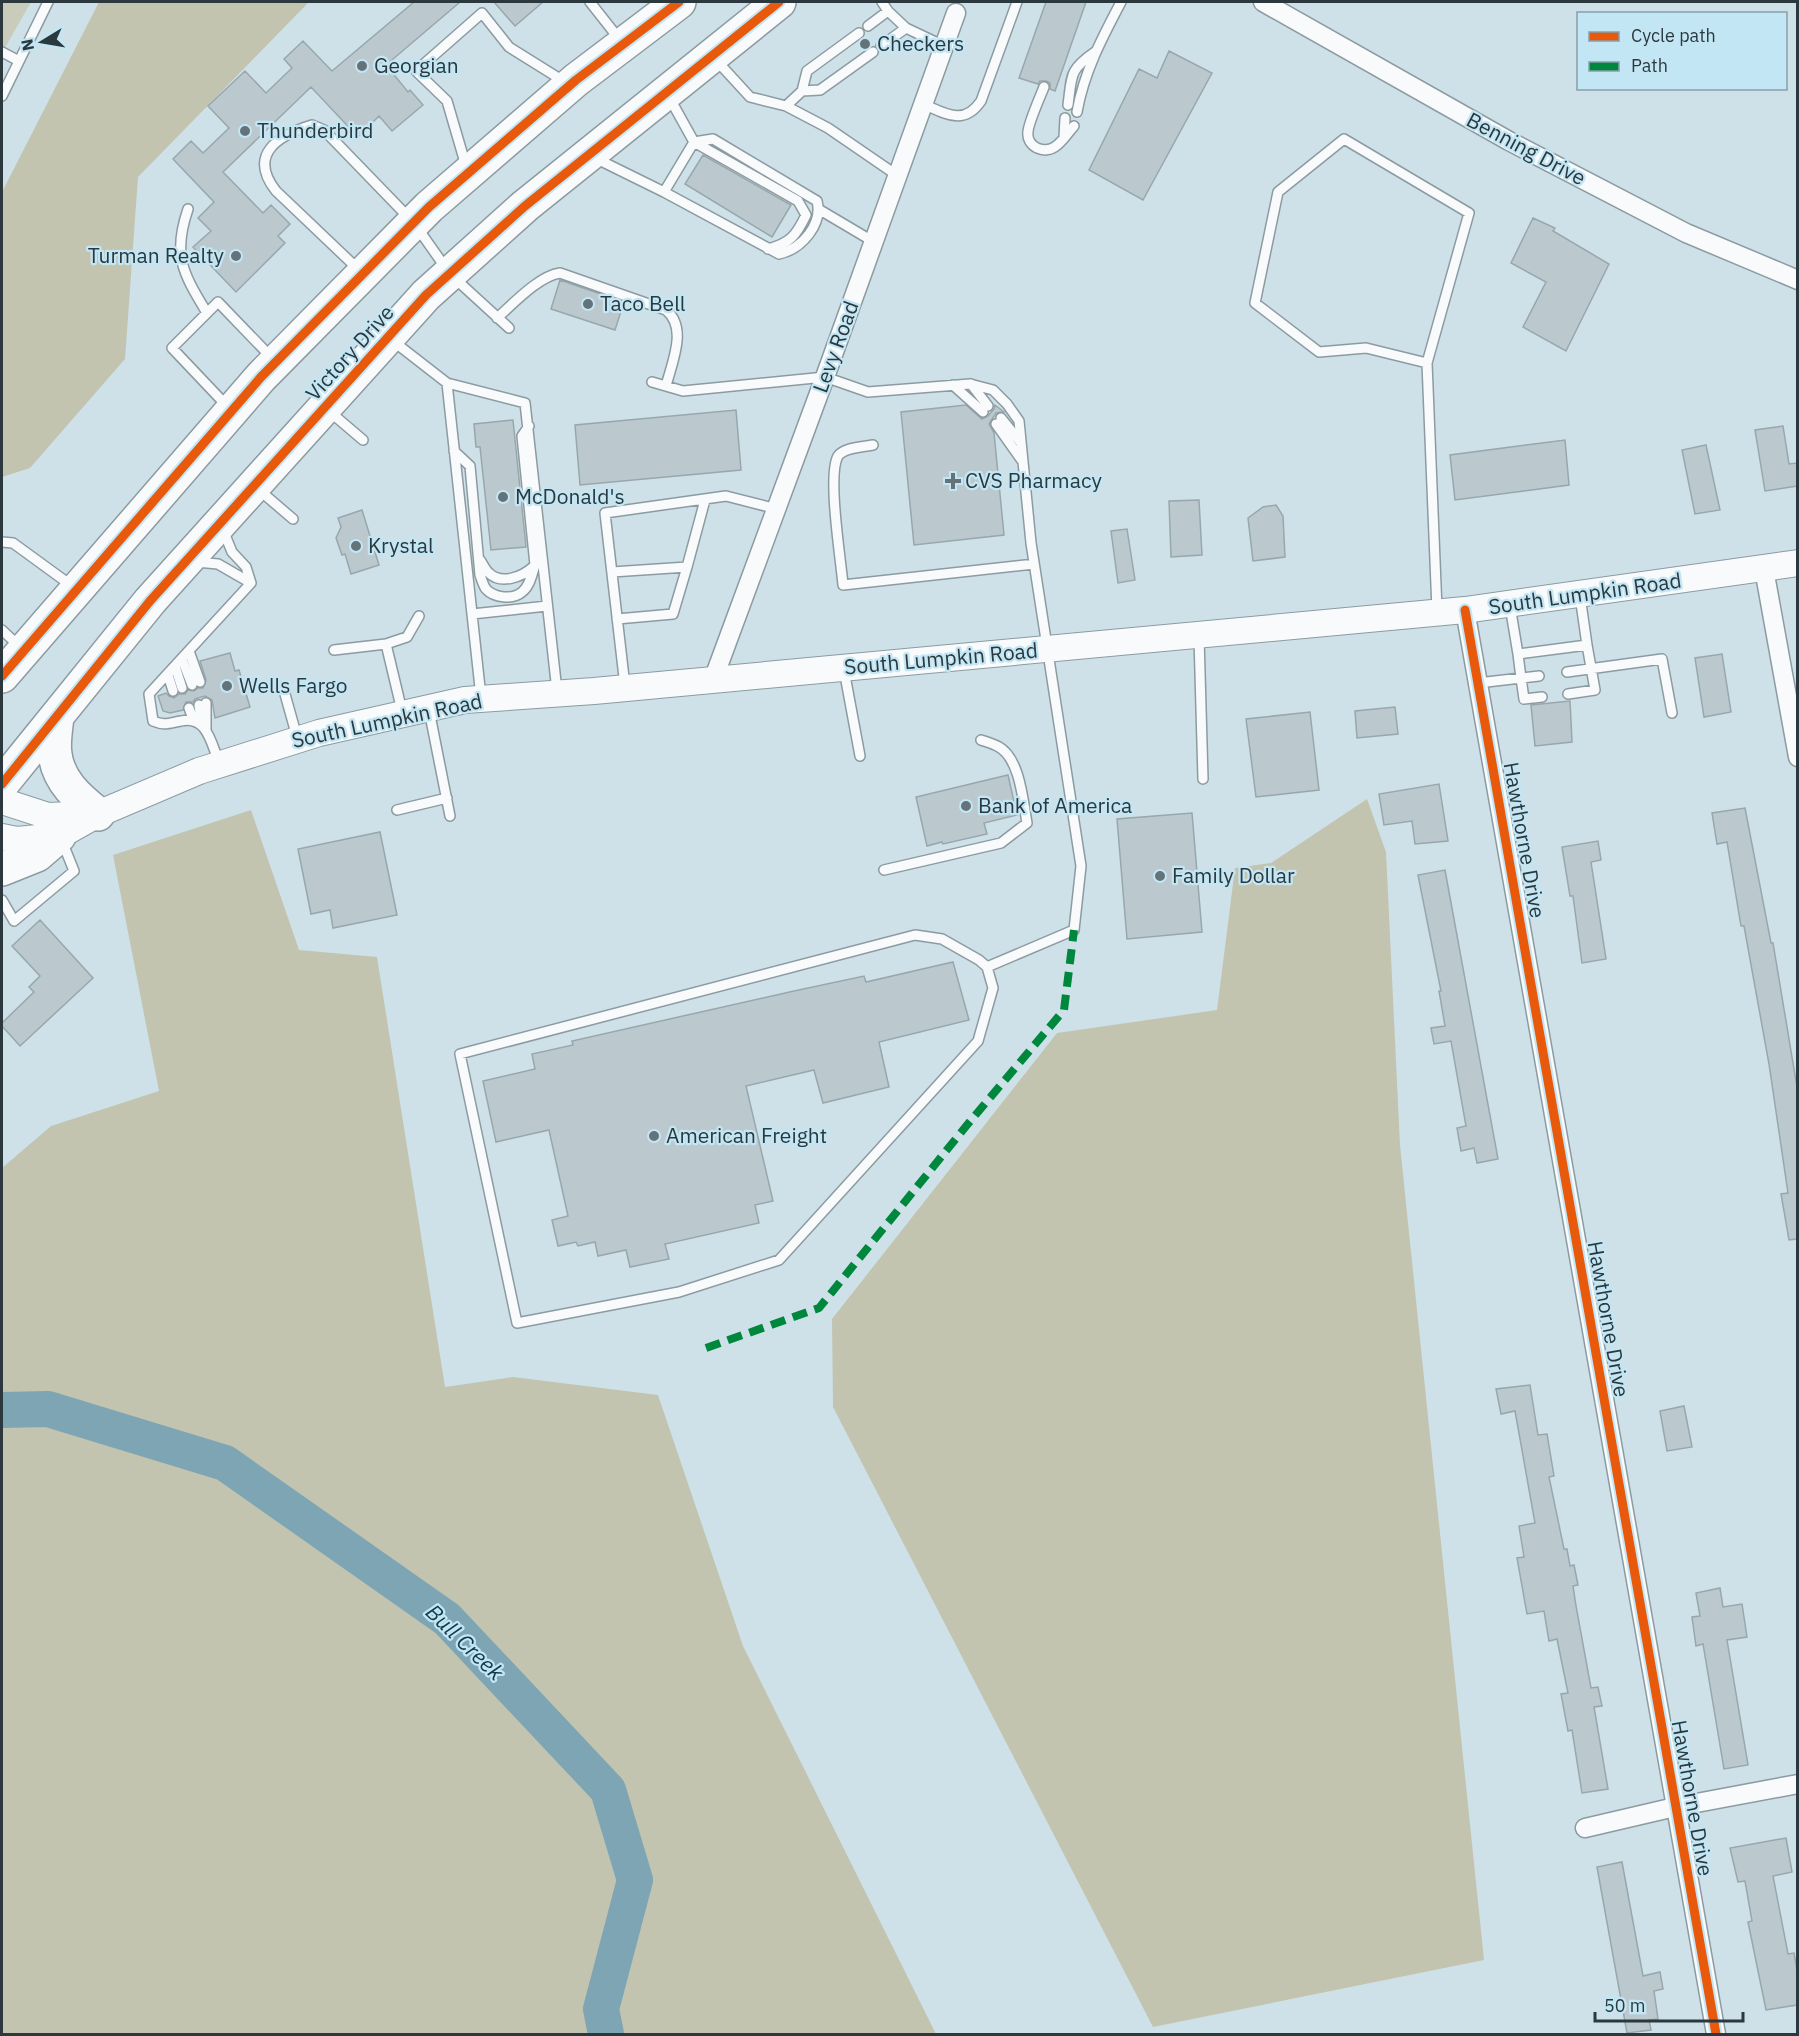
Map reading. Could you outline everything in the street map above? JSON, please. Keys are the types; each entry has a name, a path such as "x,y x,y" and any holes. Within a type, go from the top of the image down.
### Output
{"highway":[{"name":"Victory Drive","path":"2,676 13,640 76,589 276,362 414,223 569,85 678,2"},
{"name":"Victory Drive","path":"2,784 150,601 426,295 525,206 779,2"},
{"path":"57,716 55,753 62,775 74,795 98,814"},
{"path":"2,869 37,855 59,836"}],"main road":[{"name":"South Lumpkin Road","path":"2,837 17,840 59,836 98,814 199,771 298,740 465,700 625,688 1465,610 1797,563"},
{"name":"South Lumpkin Road","path":"2,801 48,816 98,814"}],"street":[{"name":"Benning Drive","path":"1272,4 1530,152 1686,233 1797,280"},
{"name":"Levy Road","path":"713,680 956,13"},
{"path":"1764,569 1797,757"},
{"name":"Hawthorne Drive","path":"1465,610 1716,2034"},
{"path":"1585,1828 1675,1807 1797,1784"}],"lane":[{"path":"2,96 48,2"},
{"path":"590,2 623,44"},
{"path":"882,2 906,28 944,46"},
{"path":"923,104 946,114 958,116 968,116 975,110 981,101 1017,2"},
{"path":"1077,112 1082,87 1095,52 1122,2"},
{"path":"786,106 802,91 807,71 888,11"},
{"path":"468,173 447,101 416,71 482,13 509,47 569,85"},
{"path":"802,91 820,90 906,28"},
{"path":"2,52 19,61"},
{"path":"1068,105 1072,77 1078,64 1095,52"},
{"path":"713,56 750,97 786,106 828,128 898,176"},
{"path":"1044,87 1028,130 1028,138 1032,145 1044,151 1058,146 1074,126"},
{"path":"667,92 694,142 798,201 806,215 798,230 785,244 768,249"},
{"path":"1064,138 1065,118"},
{"path":"363,274 268,182 265,162 268,152 275,141 296,129 312,125 324,130 414,223 450,274 508,328"},
{"path":"588,155 664,192 779,254 788,252 806,238 816,223 820,210 817,201 713,139 694,142"},
{"path":"1428,363 1366,348 1319,352 1255,303 1278,192 1344,139 1469,213 1428,363 1437,612"},
{"path":"664,192 694,142"},
{"path":"188,209 182,226 181,262 190,284 207,313"},
{"path":"820,210 874,242"},
{"path":"497,318 550,274 560,273 666,310 675,320 679,332 666,386"},
{"path":"231,411 172,348 218,302 276,362"},
{"path":"388,337 447,383 525,402 557,693"},
{"path":"652,381 683,391 825,377 867,393 970,384 993,390 1019,421 1034,564 1081,866 1074,930 987,967"},
{"path":"447,383 481,699"},
{"path":"953,385 986,409 970,384"},
{"path":"324,408 363,440"},
{"path":"1021,443 998,421 1024,464"},
{"path":"454,451 470,466 480,575 485,588 494,595 508,597 522,592 529,582 535,565 522,436 529,426"},
{"path":"873,445 846,450 838,456 833,478 843,585 1034,564"},
{"path":"254,485 293,519"},
{"path":"625,688 605,513 726,496 777,509"},
{"path":"617,619 673,614 705,500"},
{"path":"221,522 232,552 246,567 251,583"},
{"path":"2,542 14,543 76,589"},
{"path":"479,558 489,574 501,579 516,578 535,565"},
{"path":"186,561 218,564 251,583"},
{"path":"612,572 687,567"},
{"path":"220,765 194,715 165,725 153,721 149,694 251,583"},
{"path":"1568,694 1595,690 1580,595"},
{"path":"1510,604 1524,699 1542,697"},
{"path":"472,614 547,606"},
{"path":"334,650 386,644 407,637 419,616"},
{"path":"1199,635 1203,779"},
{"path":"386,644 403,714"},
{"path":"1518,654 1587,645"},
{"path":"179,662 196,683 189,651"},
{"path":"1567,672 1662,659 1672,713"},
{"path":"168,675 177,689 179,662"},
{"path":"844,668 860,756"},
{"path":"1478,683 1539,676"},
{"path":"283,687 298,740"},
{"path":"429,708 450,816"},
{"path":"884,870 1001,843 1027,823 1011,758 1001,748 981,740"},
{"path":"397,810 447,798"},
{"path":"2,900 14,921 75,871 59,836"},
{"path":"915,935 942,939 987,967 993,988 978,1041 779,1260 680,1292 517,1323 460,1054 915,935"}],"green space":[{"path":"2,2 31,2 2,53"},
{"path":"99,2 309,2 138,177 125,359 30,468 2,477 2,192"},
{"path":"1367,799 1386,852 1400,1145 1484,1960 1153,2027 833,1407 832,1319 1057,1033 1217,1010 1235,868 1271,863"},
{"path":"251,810 299,950 377,957 445,1387 513,1377 658,1395 743,1646 936,2034 2,2034 2,1168 51,1126 159,1091 113,855"}],"building":[{"path":"414,2 460,2 386,65 408,92 410,90 423,105 392,131 379,116 358,137 311,87 223,172 263,213 271,205 290,224 278,236 285,243 236,292 193,247 211,231 198,218 214,202 173,159 191,141 203,153 229,128 208,106 245,71 266,93 292,68 284,59 303,41 332,71"},
{"name":"Georgian","path":"494,2 543,2 515,26"},
{"path":"1046,2 1086,2 1055,91 1050,89 1050,83 1046,81 1040,81 1038,84 1019,78"},
{"path":"1169,51 1212,73 1143,200 1089,170 1139,69 1157,78"},
{"path":"703,155 791,205 772,237 685,184"},
{"path":"1533,218 1555,228 1553,231 1609,264 1566,351 1523,327 1546,282 1511,263"},
{"name":"Taco Bell","path":"560,280 624,302 615,330 551,309"},
{"name":"CVS Pharmacy","path":"966,405 982,419 988,416 995,405 1004,412 996,413 989,424 994,433 1004,535 914,545 901,412"},
{"path":"736,410 741,470 580,485 575,425"},
{"name":"McDonald's","path":"513,420 526,547 491,550 480,447 476,447 474,424"},
{"path":"1783,426 1789,464 1797,463 1797,486 1765,491 1755,430"},
{"path":"1565,440 1569,485 1455,500 1450,455"},
{"path":"1706,445 1720,510 1695,514 1682,450"},
{"path":"1199,500 1202,555 1171,557 1169,501"},
{"path":"1276,505 1283,516 1285,557 1253,561 1248,518 1263,507"},
{"name":"Krystal","path":"362,510 379,565 351,574 345,554 342,555 336,538 341,527 338,518"},
{"path":"1127,529 1135,580 1118,583 1111,531"},
{"name":"Wells Fargo","path":"230,653 235,671 239,670 250,707 215,718 212,700 205,696 193,702 186,702 183,710 170,713 163,711 158,696 166,693 174,698 179,694 185,694 188,690 203,688 206,680 200,661"},
{"path":"1722,654 1731,712 1704,717 1695,658"},
{"path":"1570,701 1572,742 1535,746 1531,705"},
{"path":"1395,707 1398,734 1357,738 1355,711"},
{"path":"1310,712 1319,790 1256,797 1246,719"},
{"name":"Bank of America","path":"1008,775 1017,815 984,823 987,834 927,846 916,797"},
{"path":"1439,784 1448,841 1415,844 1412,821 1384,825 1379,794"},
{"path":"1745,808 1771,943 1773,943 1797,1087 1797,1239 1789,1240 1781,1194 1788,1193 1769,1064 1744,926 1741,926 1727,842 1717,844 1712,813"},
{"name":"Family Dollar","path":"1192,813 1202,932 1127,939 1117,819"},
{"path":"380,832 397,915 333,928 330,910 311,914 298,849"},
{"path":"1598,841 1601,860 1591,862 1606,959 1582,963 1573,896 1570,896 1562,847"},
{"path":"1445,870 1498,1159 1477,1163 1474,1148 1461,1151 1457,1128 1466,1126 1451,1041 1434,1044 1431,1028 1445,1026 1439,991 1441,991 1418,875"},
{"path":"40,920 93,978 20,1046 2,1026 2,1023 34,992 29,987 40,976 12,946"},
{"name":"American Freight","path":"953,962 969,1020 879,1042 889,1087 823,1103 814,1070 746,1086 773,1201 755,1205 759,1223 665,1244 669,1259 630,1267 626,1250 598,1256 595,1242 578,1246 576,1242 558,1246 552,1220 568,1216 549,1130 496,1142 483,1081 535,1069 532,1054 573,1045 572,1041 794,991 864,976 866,982"},
{"path":"1530,1385 1538,1435 1547,1434 1554,1476 1549,1477 1564,1549 1567,1549 1570,1566 1574,1565 1578,1585 1573,1586 1591,1688 1598,1687 1602,1706 1594,1707 1608,1789 1582,1793 1572,1730 1568,1731 1561,1694 1568,1693 1557,1639 1549,1641 1544,1611 1527,1614 1517,1558 1524,1557 1519,1526 1535,1523 1515,1411 1501,1414 1496,1389"},
{"path":"1684,1406 1692,1447 1667,1451 1660,1411"},
{"path":"1720,1588 1723,1607 1742,1604 1747,1637 1727,1640 1748,1765 1724,1769 1703,1644 1696,1646 1692,1617 1700,1616 1696,1593"},
{"path":"1786,1838 1792,1872 1773,1876 1788,1954 1794,1953 1797,1970 1797,2005 1766,2010 1748,1922 1752,1921 1745,1881 1738,1882 1730,1848"},
{"path":"1622,1862 1643,1976 1660,1972 1663,1989 1654,1991 1658,2019 1649,2020 1651,2030 1627,2033 1597,1867"}],"waterway":[{"name":"Bull Creek","path":"2,1410 48,1409 225,1463 447,1619 608,1790 635,1880 601,2009 606,2034"}],"marked path":[{"path":"706,1348 819,1308 967,1125 1064,1010 1074,930"}],"cycle path":[{"path":"2,676 261,377 429,207 576,80 679,2"},
{"path":"2,784 150,601 426,295 525,206 779,2"},
{"path":"1465,610 1716,2034"}],"place":[{"name":"Checkers","path":"865,44"},
{"name":"Georgian","path":"362,66"},
{"name":"Thunderbird","path":"245,131"},
{"name":"Turman Realty","path":"236,256"},
{"name":"Taco Bell","path":"588,304"},
{"name":"CVS Pharmacy","path":"953,481"},
{"name":"McDonald's","path":"503,497"},
{"name":"Krystal","path":"356,546"},
{"name":"Wells Fargo","path":"227,686"},
{"name":"Bank of America","path":"966,806"},
{"name":"Family Dollar","path":"1160,876"},
{"name":"American Freight","path":"654,1136"}]}
